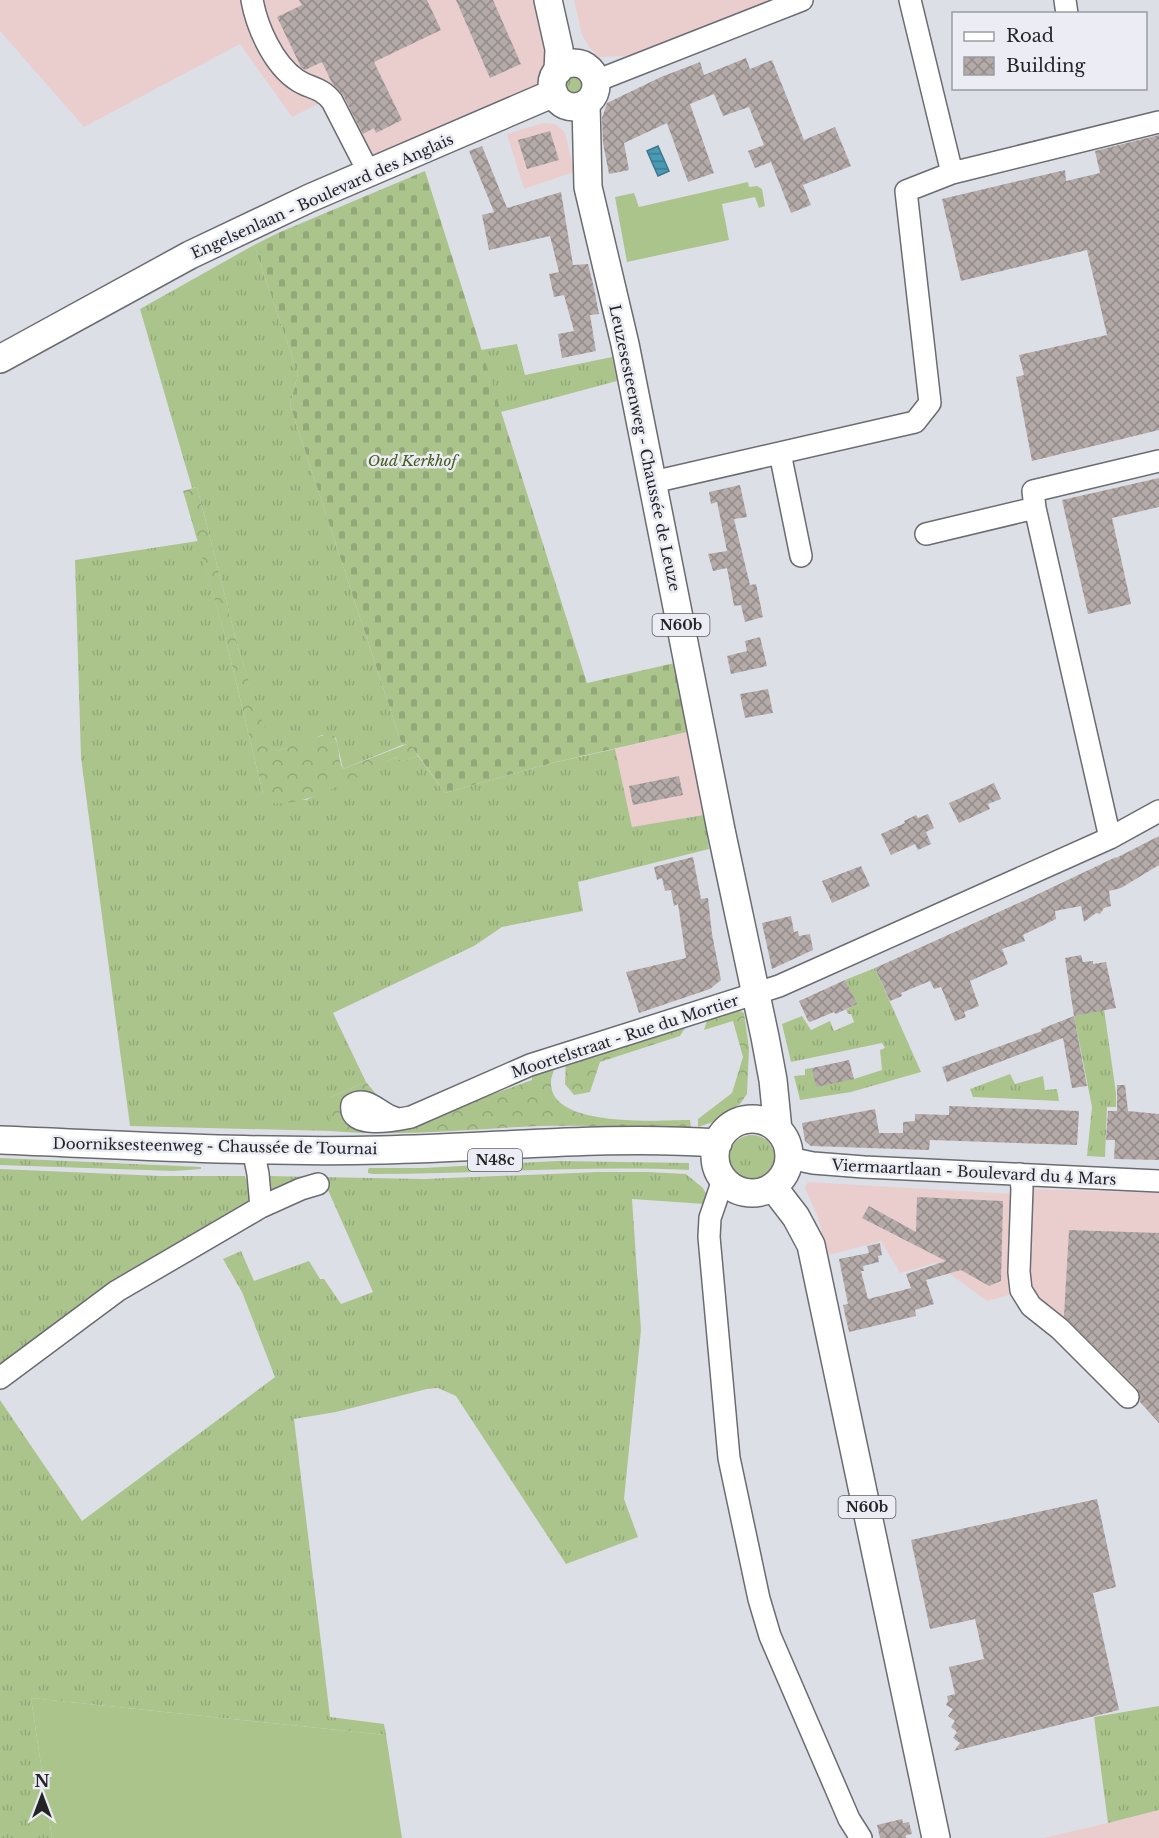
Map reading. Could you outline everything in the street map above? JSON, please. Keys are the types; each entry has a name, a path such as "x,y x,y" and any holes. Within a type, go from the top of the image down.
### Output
{"main road":[{"name":"Leuzesesteenweg - Chaussée de Leuze","path":"548,0 559,49 572,86 588,187 626,344 769,1063 778,1130"},
{"path":"559,0 572,86"},
{"name":"Engelsenlaan - Boulevard des Anglais","path":"0,359 190,255 369,173 572,86"},
{"name":"Leuzesesteenweg - Chaussée de Leuze","path":"748,1120 758,1108 769,1063"},
{"path":"748,1120 762,1121 778,1130"},
{"name":"N60b","path":"719,1161 729,1128 748,1120"},
{"name":"N60b","path":"778,1130 787,1144 789,1158"},
{"name":"Doorniksesteenweg - Chaussée de Tournai","path":"0,1140 374,1165 582,1156 666,1157 719,1161"},
{"name":"Doorniksesteenweg - Chaussée de Tournai","path":"0,1153 254,1157"},
{"path":"719,1161 736,1190 751,1193 773,1187 785,1173 789,1158"},
{"name":"N60b","path":"773,1187 796,1217 811,1245 936,1838"}],"street":[{"path":"252,0 255,18 273,55 297,80 325,92 332,101 369,173"},
{"name":"Engelsenlaan - Boulevard des Anglais","path":"572,86 802,0"},
{"path":"910,0 952,172"},
{"path":"653,482 915,422 930,402 906,191 952,172 1159,122"},
{"path":"780,453 801,556"},
{"path":"1110,838 1032,491 1159,461"},
{"path":"926,534 1035,508"},
{"name":"Moortelstraat - Rue du Mortier","path":"395,1118 411,1117 530,1065 779,986 1110,838 1159,811"},
{"path":"254,1157 261,1208"},
{"name":"Viermaartlaan - Boulevard du 4 Mars","path":"789,1158 813,1163 864,1167 1159,1181"},
{"path":"719,1161 709,1237 732,1470 759,1599 770,1636 844,1808 861,1838"},
{"path":"1020,1174 1022,1188 1019,1272 1021,1290 1031,1306 1060,1329 1128,1397"},
{"path":"0,1378 117,1291 261,1208 301,1189 318,1184"}],"shaded area":[{"path":"0,0 537,0 547,44 547,62 536,88 359,165 326,100 292,117 240,44 84,127 0,31"},
{"path":"574,0 775,0 630,56 598,57 582,35"},
{"path":"543,123 555,124 565,132 574,172 524,189 507,134"},
{"path":"691,731 704,815 632,828 615,749"},
{"path":"808,1182 1013,1194 1012,1294 987,1301 935,1263 900,1273 881,1241 829,1255 817,1215 805,1188"},
{"path":"1029,1189 1159,1193 1159,1423 1064,1318 1031,1290"},
{"path":"1159,1810 1159,1838 1043,1838 1108,1823"}],"green space":[{"path":"575,75 583,78 586,86 583,94 575,97 567,94 564,86 567,78"},
{"name":"Oud Kerkhof","path":"425,171 587,683 679,662 691,731 552,763 445,793 410,744 402,745 290,405 298,374 254,245"},
{"path":"748,182 749,187 757,186 762,189 765,206 759,208 755,197 722,204 729,240 627,262 615,197 634,193 639,207"},
{"path":"254,245 298,374 290,405 402,745 343,769 336,738 322,735 276,751 270,747 239,651 197,487 192,488 140,309"},
{"path":"517,344 525,375 612,357 617,381 501,412 481,350"},
{"path":"197,487 239,651 271,747 276,751 332,734 337,742 343,769 410,743 418,756 399,762 396,757 334,788 301,800 271,803 263,794 225,636 183,491"},
{"path":"198,541 225,636 263,794 306,800 396,757 399,762 418,756 445,793 552,763 615,749 632,827 704,815 709,849 578,882 583,911 502,927 474,946 333,1013 366,1082 331,1097 331,1131 130,1126 81,758 75,560"},
{"path":"875,968 921,1072 851,1092 800,1100 794,1076 805,1075 805,1069 812,1068 854,1079 882,1070 880,1050 885,1048 882,1043 791,1062 782,1024 802,1016 811,1030 830,1021 834,1031 854,1022 851,1014 848,1014 846,1010 856,1004 845,980"},
{"path":"736,1009 744,1013 749,1048 747,1094 740,1104 716,1121 698,1127 698,1119 732,1093 743,1057 733,1021 704,1030 709,1014"},
{"path":"1104,1009 1116,1093 1116,1107 1107,1107 1105,1157 1087,1156 1092,1107 1074,1016"},
{"path":"691,1019 680,1036 600,1062 590,1092 574,1095 565,1084 566,1060"},
{"path":"556,1064 551,1082 555,1097 568,1108 586,1115 609,1119 690,1120 691,1128 539,1126 409,1133 331,1131 331,1097 366,1082 376,1094 362,1095 348,1115 463,1105 532,1080 532,1073"},
{"path":"1010,1074 1015,1084 1043,1076 1045,1090 1057,1089 1059,1101 973,1097 970,1089"},
{"path":"752,1135 768,1142 775,1158 768,1174 752,1181 736,1174 729,1158 736,1142"},
{"path":"0,1158 201,1167 201,1169 174,1171 0,1165"},
{"path":"558,1161 689,1163 689,1170 570,1169 412,1174 368,1173 369,1168 423,1168"},
{"path":"0,1169 161,1176 245,1176 252,1196 246,1208 0,1372"},
{"path":"599,1172 686,1174 703,1188 706,1194 704,1204 632,1199 641,1330 624,1499 638,1537 566,1564 456,1396 438,1388 336,1412 294,1419 330,1717 384,1724 386,1735 31,1698 52,1838 0,1838 0,1400 82,1521 275,1377 242,1292 223,1259 241,1251 254,1281 309,1261 320,1279 324,1279 341,1304 373,1292 328,1190 321,1181 271,1192 267,1185 267,1176 424,1179"},
{"path":"31,1698 386,1735 402,1838 52,1838"},
{"path":"1159,1706 1159,1810 1108,1823 1094,1717"}],"water":[{"path":"658,146 669,171 658,176 647,151"}],"building":[{"path":"299,0 427,0 441,30 374,62 402,120 376,133 374,128 363,134 343,95 332,83 322,62 305,70 301,67 277,17 302,5"},
{"path":"456,0 493,0 521,64 490,78"},
{"path":"746,58 750,69 772,60 804,140 835,127 851,166 803,185 811,205 791,213 771,162 755,168 748,151 764,145 749,107 723,116 714,94 690,104 714,173 688,182 667,123 624,143 629,170 609,174 603,143 602,118 607,103 661,77 700,62 704,75"},
{"path":"550,131 559,160 527,169 518,140"},
{"path":"1159,135 1159,430 1032,461 1016,377 1024,375 1019,355 1107,335 1087,250 961,281 942,199 1065,170 1066,181 1100,173 1095,151"},
{"path":"482,146 507,208 561,192 573,265 588,264 594,288 599,314 590,315 596,351 562,358 558,334 574,331 564,295 554,297 549,274 559,272 550,236 489,250 482,215 494,212 469,151"},
{"path":"1159,478 1159,507 1112,518 1131,604 1088,614 1062,500"},
{"path":"740,485 747,517 734,519 750,585 756,584 763,617 745,622 741,605 734,606 727,568 713,571 708,554 727,551 717,502 711,504 709,492"},
{"path":"760,637 767,666 731,674 727,656 747,651 745,641"},
{"path":"768,689 773,713 745,718 740,694"},
{"path":"679,776 683,795 633,805 629,786"},
{"path":"994,783 1001,799 988,804 990,809 959,823 949,803"},
{"path":"928,814 934,828 926,832 931,844 918,850 915,844 891,855 881,834 916,815 918,818"},
{"path":"1159,836 1159,865 1121,888 1109,891 1111,906 1104,908 1100,914 1096,913 1084,922 1081,906 1055,911 1056,919 1023,935 1025,941 1002,949 1008,964 970,981 979,1006 964,1012 966,1017 955,1021 941,987 934,989 930,981 901,993 902,996 890,1001 875,968 1116,858"},
{"path":"693,857 701,899 708,898 721,980 710,989 639,1013 626,972 686,958 678,904 674,906 671,890 665,891 662,878 657,880 654,867"},
{"path":"861,866 870,886 832,903 822,881"},
{"path":"791,916 794,932 798,931 799,936 810,934 813,950 772,969 762,923"},
{"path":"1081,955 1083,962 1093,961 1093,964 1106,962 1116,1008 1074,1016 1065,958"},
{"path":"845,980 857,1004 836,1014 834,1012 808,1021 799,1001"},
{"path":"1074,1016 1087,1086 1072,1088 1063,1038 947,1082 942,1067 1042,1031 1041,1029"},
{"path":"849,1060 854,1079 816,1087 812,1068"},
{"path":"1117,1085 1125,1085 1128,1111 1159,1114 1159,1160 1114,1159 1115,1140 1106,1140 1108,1111 1117,1111"},
{"path":"949,1106 1079,1111 1077,1145 930,1140 929,1150 811,1146 805,1141 802,1123 875,1109 879,1133 903,1133 903,1122 915,1121 915,1114 949,1115"},
{"path":"917,1197 1003,1201 1001,1281 989,1286 961,1270 926,1280 934,1304 915,1310 916,1316 849,1332 843,1305 848,1304 839,1259 869,1253 867,1246 880,1243 882,1255 878,1256 879,1262 863,1266 864,1271 861,1271 868,1299 911,1288 906,1274 946,1261 862,1218 869,1206 916,1232"},
{"path":"1069,1230 1159,1233 1159,1423 1140,1402 1137,1388 1064,1316"},
{"path":"1097,1499 1116,1587 1093,1593 1119,1710 954,1751 960,1743 953,1738 957,1732 951,1727 955,1721 948,1716 953,1709 946,1705 947,1696 955,1694 949,1667 984,1659 975,1619 930,1629 911,1540"},
{"path":"902,1819 903,1823 909,1822 912,1834 906,1835 906,1838 880,1838 877,1825"}]}
